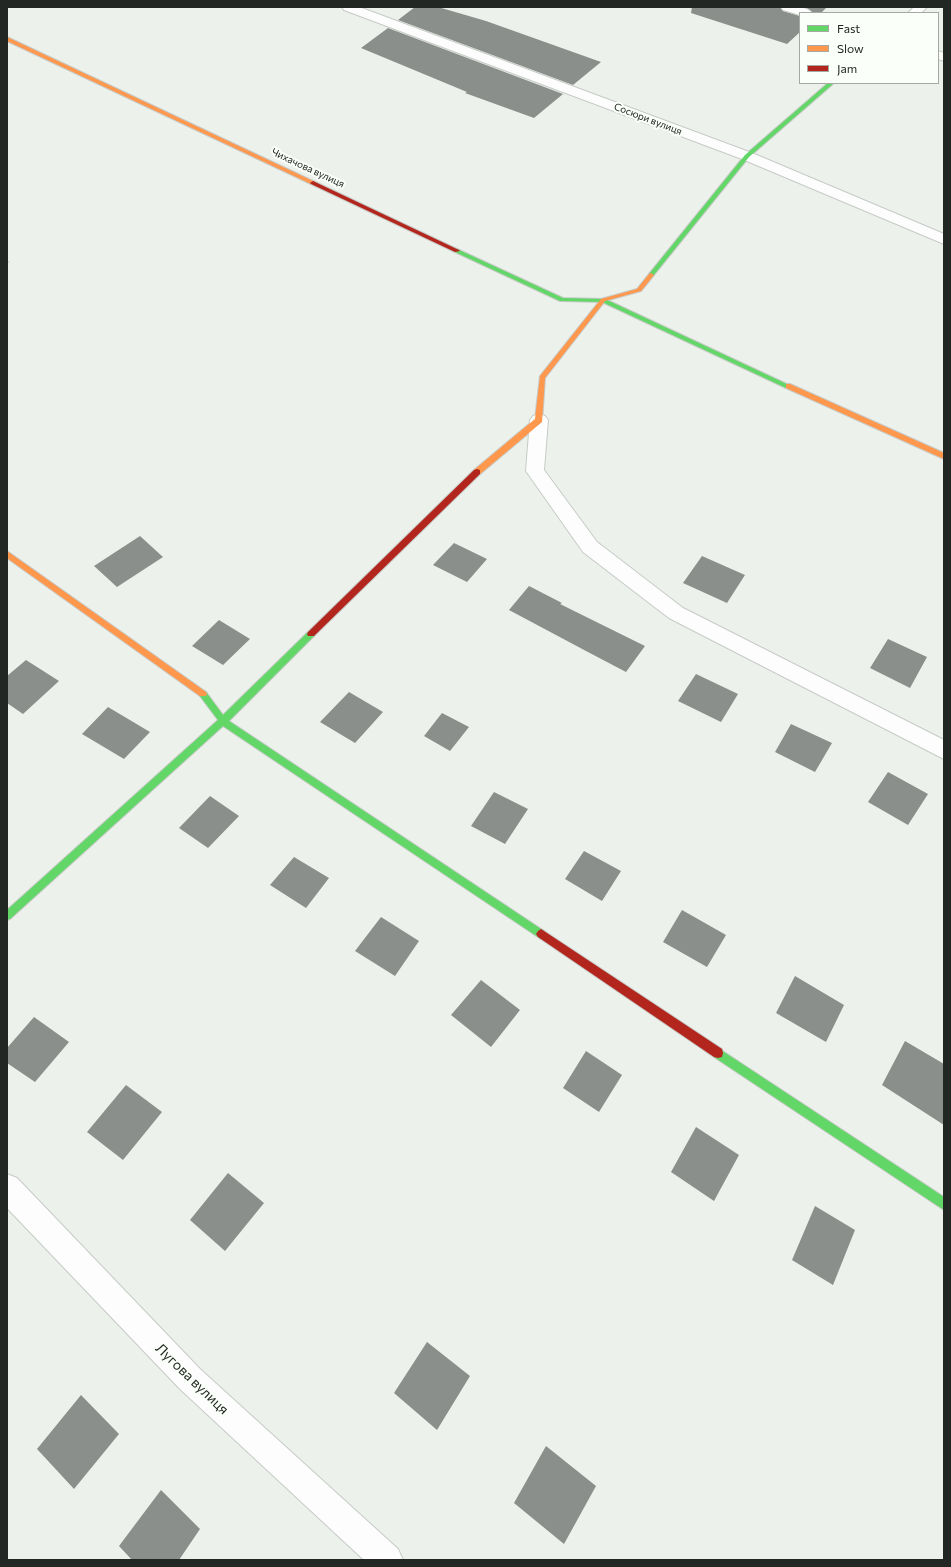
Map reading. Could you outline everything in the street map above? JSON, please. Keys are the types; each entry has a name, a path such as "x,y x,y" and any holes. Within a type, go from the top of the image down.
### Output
{"street":[{"name":"Сосюри вулиця","path":"348,7 747,156 944,239"},
{"path":"787,7 803,12"},
{"name":"Чихачова вулиця","path":"7,38 562,300 603,300"},
{"path":"830,84 747,156 639,290 603,300 542,378 535,472 590,547 676,613 944,750"},
{"path":"603,300 838,410 944,456"},
{"path":"7,916 224,721 452,495 485,464 539,420"},
{"path":"7,554 23,567 202,693 224,721 944,1204"},
{"name":"Лугова вулиця","path":"7,1188 190,1379 387,1560"}],"building":[{"path":"415,7 438,7 486,21 601,62 573,85 398,20"},
{"path":"692,7 780,7 783,11 799,16 799,33 787,44 691,13"},
{"path":"805,7 827,7 822,12 812,12"},
{"path":"388,28 563,94 534,118 465,93 467,92 361,48"},
{"path":"140,536 163,557 117,587 94,566"},
{"path":"454,543 487,559 467,582 433,565"},
{"path":"702,556 745,575 727,603 683,583"},
{"path":"529,586 562,603 560,604 645,646 626,672 509,610"},
{"path":"219,620 250,639 223,665 192,646"},
{"path":"888,639 927,657 910,688 870,668"},
{"path":"26,660 59,681 23,714 7,703 7,676"},
{"path":"696,674 738,694 721,722 678,701"},
{"path":"349,692 383,712 355,743 320,722"},
{"path":"108,707 150,732 124,759 82,734"},
{"path":"442,713 469,727 450,751 424,736"},
{"path":"791,724 832,743 815,772 775,752"},
{"path":"888,772 928,794 908,825 868,802"},
{"path":"494,792 528,809 505,844 471,826"},
{"path":"210,796 239,816 208,848 179,828"},
{"path":"584,851 621,871 602,901 565,879"},
{"path":"294,857 329,878 306,908 270,885"},
{"path":"682,910 726,935 707,967 663,942"},
{"path":"381,917 419,941 395,976 355,951"},
{"path":"795,976 844,1005 826,1042 776,1013"},
{"path":"481,980 520,1010 491,1047 451,1015"},
{"path":"34,1017 69,1042 35,1082 7,1063 7,1048"},
{"path":"905,1041 944,1064 944,1125 882,1085"},
{"path":"586,1051 622,1075 599,1112 563,1088"},
{"path":"126,1085 162,1112 123,1160 87,1132"},
{"path":"696,1127 739,1155 714,1201 671,1172"},
{"path":"228,1173 264,1203 225,1251 190,1220"},
{"path":"815,1206 855,1230 833,1285 792,1260"},
{"path":"427,1342 470,1376 437,1430 394,1393"},
{"path":"81,1395 119,1434 74,1489 37,1449"},
{"path":"546,1446 596,1486 564,1544 514,1503"},
{"path":"161,1490 200,1529 179,1560 132,1560 119,1546"}],"traffic: fast":[{"path":"651,275 747,156 830,84"},
{"path":"457,251 562,300 603,300 788,386"},
{"path":"7,916 223,721 311,634"},
{"path":"203,694 223,721 541,934"},
{"path":"718,1053 944,1204"}],"traffic: slow":[{"path":"7,39 313,183"},
{"path":"477,472 539,420 542,378 603,300 639,290 651,275"},
{"path":"788,386 944,456"},
{"path":"7,554 203,694"}],"traffic: jam":[{"path":"313,183 457,251"},
{"path":"311,634 477,472"},
{"path":"541,934 718,1053"}]}
